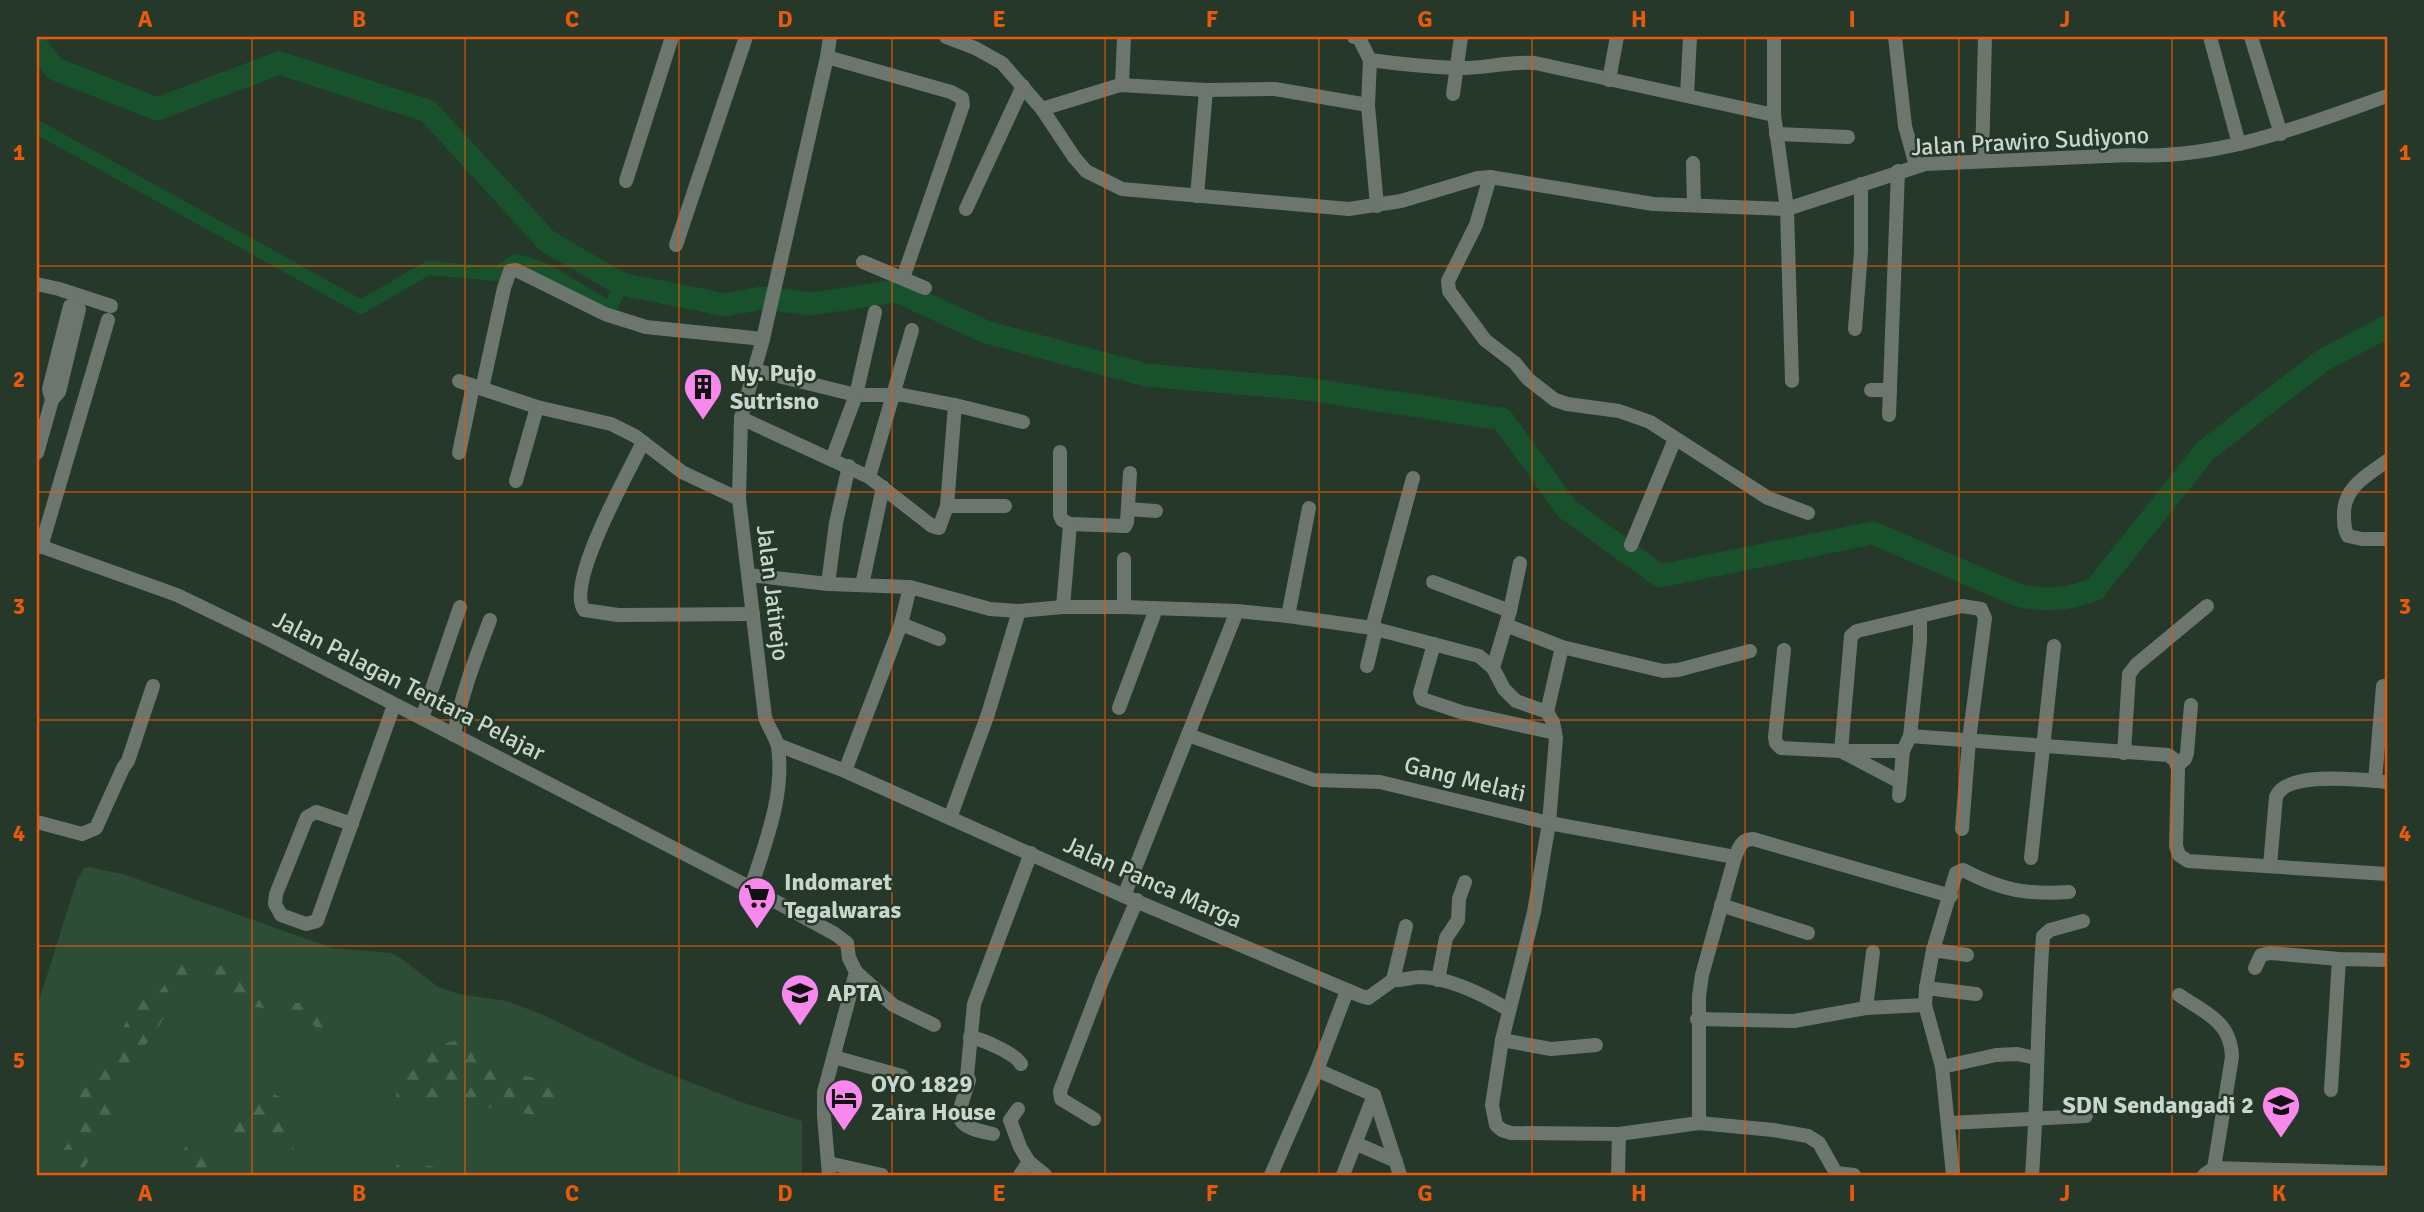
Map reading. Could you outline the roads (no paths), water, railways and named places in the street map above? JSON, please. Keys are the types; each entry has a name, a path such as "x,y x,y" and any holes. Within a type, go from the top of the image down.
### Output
{"street":[{"path":"625,181 672,37"},
{"path":"676,245 746,37"},
{"path":"830,37 827,57 951,92 962,98 963,105 950,147 903,278"},
{"name":"Jalan Prawiro Sudiyono","path":"946,37 975,48 1002,63 1042,109 1086,171 1122,189 1349,209 1377,206 1490,177 1653,204 1787,209 1916,166 2130,155 2160,157 2239,144 2281,134 2387,96"},
{"path":"1122,85 1124,37"},
{"path":"1357,37 1370,60 1368,105 1377,206"},
{"path":"1453,94 1461,37"},
{"path":"1609,80 1617,37"},
{"path":"1687,95 1690,37"},
{"path":"1774,37 1774,115 1787,209 1792,381"},
{"path":"1895,37 1905,126 1916,166"},
{"path":"1982,161 1985,37"},
{"path":"2210,37 2239,144"},
{"path":"2250,37 2281,134"},
{"name":"Jalan Jatirejo","path":"751,888 773,815 778,780 778,745 765,717 739,499 741,418 764,339 827,57"},
{"path":"1370,60 1458,68 1507,62 1535,62 1774,115"},
{"path":"1042,109 1122,85 1206,90 1275,89 1368,105"},
{"path":"966,209 1023,86"},
{"path":"1197,196 1206,90"},
{"path":"1776,134 1848,137"},
{"path":"1693,163 1694,205"},
{"path":"1889,415 1898,171"},
{"path":"1490,177 1476,225 1448,281 1449,291 1485,340 1515,363 1528,379 1548,396 1567,404 1619,411 1650,422 1768,498 1808,513"},
{"path":"1855,329 1861,252 1861,184"},
{"path":"863,262 925,288"},
{"path":"459,453 471,386 510,271 516,270 605,314 646,327 764,339"},
{"path":"37,284 59,289 109,313 39,546"},
{"path":"37,453 51,400 49,389 70,306 79,309 59,392 51,400"},
{"path":"832,459 856,395 875,312"},
{"path":"869,477 912,330"},
{"path":"754,370 856,395 894,394 955,405 1023,422"},
{"path":"471,386 537,407 611,425 643,442 682,472 739,499"},
{"path":"1871,390 1890,390"},
{"path":"37,396 51,400"},
{"path":"741,418 869,477 936,528 941,527 947,506 955,405"},
{"path":"516,481 537,407"},
{"path":"1631,545 1675,439"},
{"path":"643,442 592,548 579,596 583,610 618,615 753,614"},
{"path":"1060,452 1060,515 1062,520 1070,524 1123,527 1127,523 1130,472"},
{"path":"2387,461 2348,492 2343,504 2348,536 2387,539"},
{"path":"828,584 836,523 849,466"},
{"path":"1367,666 1373,629 1413,478"},
{"path":"862,585 883,487"},
{"path":"947,506 1005,506"},
{"path":"1288,616 1309,508"},
{"path":"1128,509 1156,511"},
{"path":"1063,607 1070,524"},
{"name":"Jalan Palagan Tentara Pelajar","path":"39,546 177,596 270,640 751,888 847,943 849,958 856,972"},
{"path":"1124,559 1124,607"},
{"path":"1493,668 1520,563"},
{"path":"748,575 828,584 911,587 989,609 1019,611 1063,607 1124,607 1237,611 1373,629 1479,656 1493,668 1504,689 1516,701 1547,712"},
{"path":"1433,582 1562,647 1663,671 1678,670 1750,651"},
{"path":"845,771 901,624 911,587"},
{"path":"1841,751 1851,636 1857,631 1962,606 1981,610 1984,613 1962,829"},
{"path":"2124,753 2129,674 2136,665 2207,606"},
{"path":"422,718 460,607"},
{"path":"1119,708 1156,609"},
{"path":"950,818 988,714 1019,611"},
{"path":"1094,1119 1061,1099 1060,1091 1102,981 1188,735 1237,611"},
{"path":"1841,751 1900,789 1903,751 1910,736 1920,616"},
{"path":"454,735 467,684 490,620"},
{"path":"901,624 939,639"},
{"path":"1434,644 1419,693 1422,699 1461,712 1555,733"},
{"path":"2031,858 2054,646"},
{"path":"1562,647 1547,712 1555,733 1549,823 1534,912 1502,1040 1492,1105 1493,1119 1502,1130 1511,1133 1619,1134 1699,1123 1808,1136 1819,1143 1836,1174 1854,1175"},
{"path":"1784,650 1776,743 1781,748 1903,751"},
{"path":"37,822 82,834 96,828 128,761 153,686"},
{"path":"2270,865 2276,797 2284,787 2313,779 2381,782 2383,686"},
{"path":"352,824 316,812 307,817 276,894 275,904 281,915 306,924 317,921 352,824 394,705"},
{"path":"2178,765 2187,753 2191,705"},
{"name":"Gang Melati","path":"1188,735 1314,780 1380,782 1549,823 1735,857"},
{"path":"1910,736 2168,755 2178,765 2176,846 2179,855 2188,861 2387,874"},
{"name":"Jalan Panca Marga","path":"778,745 845,771 1347,991 1367,998 1393,980 1422,977 1464,988 1509,1010"},
{"path":"1699,1123 1697,1018 1702,975 1741,843 1753,839 1951,896"},
{"path":"993,1134 970,1129 962,1124 959,1116 969,1080 967,1076 974,1004 1031,853"},
{"path":"1953,1175 1942,1067 1925,1005 1933,950 1956,873 1963,870 2003,889 2043,894 2069,892"},
{"path":"1438,981 1446,938 1457,923 1459,899 1465,883"},
{"path":"1721,905 1808,933"},
{"path":"2032,1175 2037,1118 2036,1058 2042,995 2043,936 2050,930 2083,922"},
{"path":"1393,980 1406,926"},
{"path":"1933,950 1968,955"},
{"path":"1866,1008 1873,952"},
{"path":"2255,968 2261,955 2270,953 2387,960"},
{"path":"2331,1090 2339,959"},
{"path":"882,1175 828,1169 824,1093 856,972 893,1005 934,1025"},
{"path":"1926,988 1976,994"},
{"path":"1271,1175 1317,1070 1347,991"},
{"path":"2179,995 2223,1025 2232,1043 2232,1057 2209,1172 2387,1173"},
{"path":"1697,1018 1794,1021 1866,1008 1925,1005"},
{"path":"970,1037 979,1038 1016,1057 1021,1064"},
{"path":"1502,1040 1551,1049 1596,1045"},
{"path":"1942,1067 1996,1055 2017,1054 2036,1058"},
{"path":"834,1057 902,1076"},
{"path":"1317,1070 1374,1095 1398,1168"},
{"path":"1343,1175 1374,1095"},
{"path":"1018,1109 1010,1119 1020,1147 1029,1162 1045,1175"},
{"path":"1949,1123 2086,1116"},
{"path":"1618,1175 1619,1134"},
{"path":"1357,1144 1398,1168"},
{"path":"1020,1175 1029,1162"}],"waterway":[{"path":"37,47 55,69 157,109 279,63 428,111 547,241 621,284 726,305 762,298 811,304 897,291 986,332 1146,375 1307,389 1502,419 1567,509 1660,576 1873,533 2020,596 2040,599 2085,593 2095,589 2206,450 2323,360 2387,327"},
{"path":"37,127 361,307 428,268 497,274 516,261 545,270 610,309 621,284"}],"place":[{"name":"Ny. Pujo Sutrisno","path":"703,421"},
{"name":"Indomaret Tegalwaras","path":"757,930"},
{"name":"APTA","path":"800,1027"},
{"name":"OYO 1829 Zaira House","path":"844,1132"},
{"name":"SDN Sendangadi 2","path":"2281,1139"}]}
